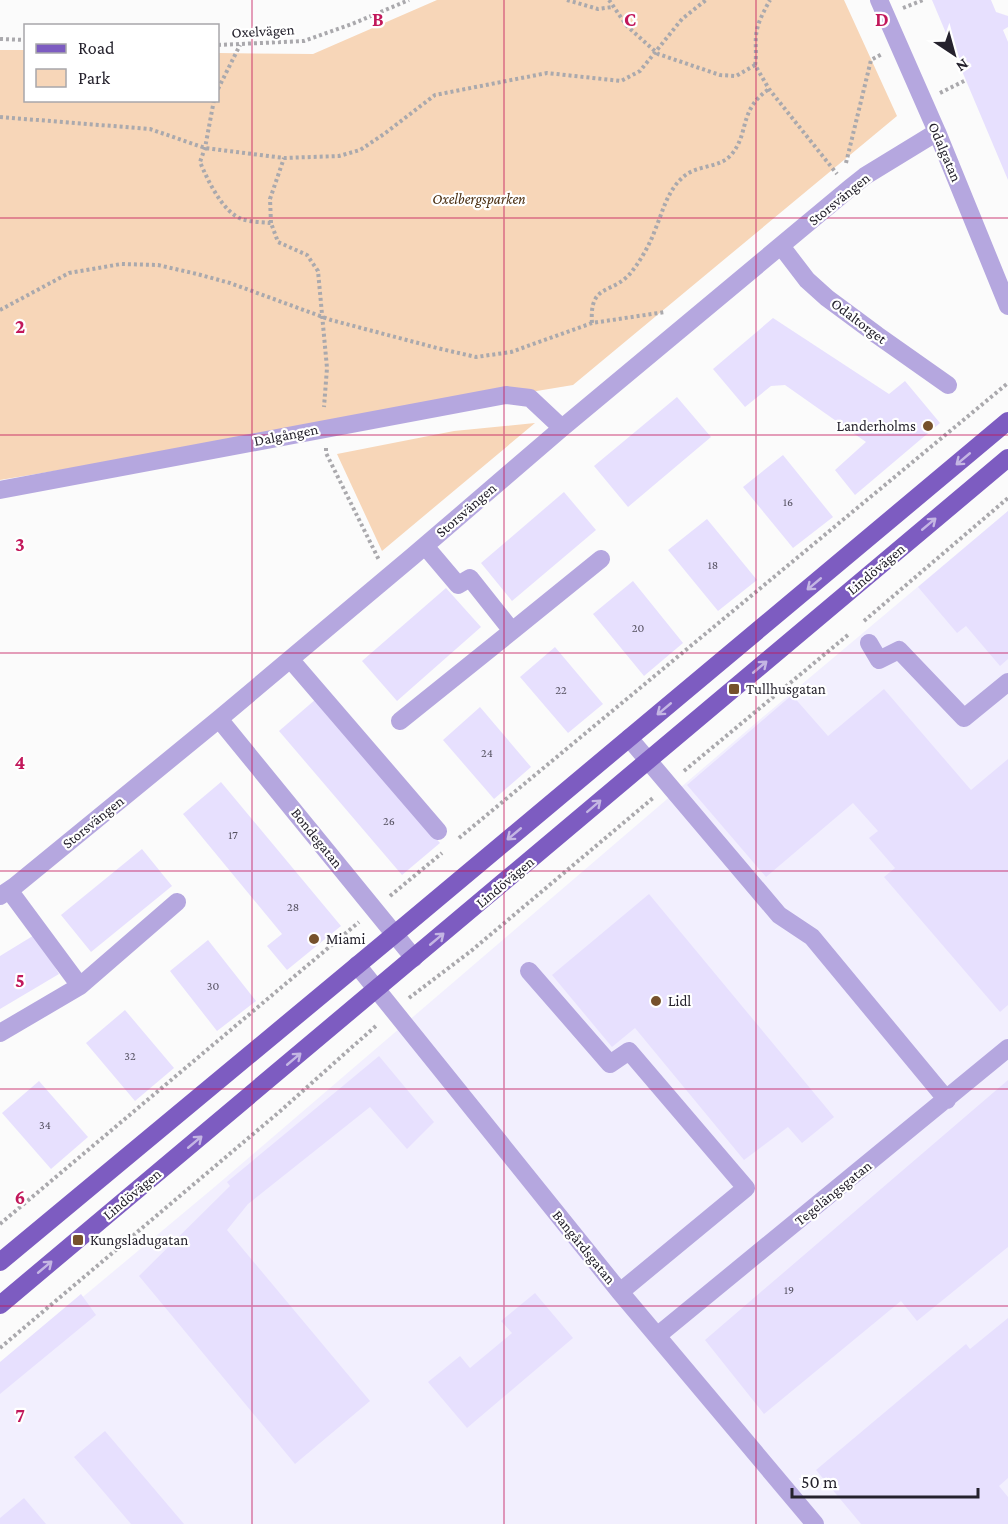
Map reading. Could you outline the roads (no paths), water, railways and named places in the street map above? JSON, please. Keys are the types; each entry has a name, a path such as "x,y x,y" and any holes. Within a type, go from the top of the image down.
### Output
{"main road":[{"name":"Lindövägen","path":"0,1262 1008,421"},
{"name":"Lindövägen","path":"0,1305 1008,458"}],"street":[{"name":"Odalgatan","path":"879,0 937,132 1008,306"},
{"name":"Storsvängen","path":"4,893 219,719 562,428 850,188 865,176 937,132"},
{"name":"Odaltorget","path":"781,246 807,280 827,298 948,385"},
{"name":"Dalgången","path":"0,490 506,395 530,398 562,428"},
{"path":"425,546 458,585 470,578 512,631"},
{"path":"400,721 601,559"},
{"path":"869,642 879,660 898,650 964,718 1008,682"},
{"path":"290,659 438,831"},
{"name":"Bondegatan","path":"219,719 414,958"},
{"path":"629,738 779,915 812,936 947,1100"},
{"path":"4,893 80,986"},
{"path":"0,1033 80,986 177,902"},
{"name":"Bangårdsgatan","path":"357,965 620,1292 815,1524"},
{"path":"529,971 610,1064 629,1051 746,1188 620,1292"},
{"name":"Tegelängsgatan","path":"657,1336 1008,1048"}],"place":[{"name":"Landerholms","path":"928,426"},
{"name":"Tullhusgatan","path":"734,689"},
{"name":"Miami","path":"314,939"},
{"name":"Lidl","path":"656,1001"},
{"name":"Kungsladugatan","path":"78,1240"}],"park label":[{"name":"Oxelbergsparken","path":"479,199"}]}
